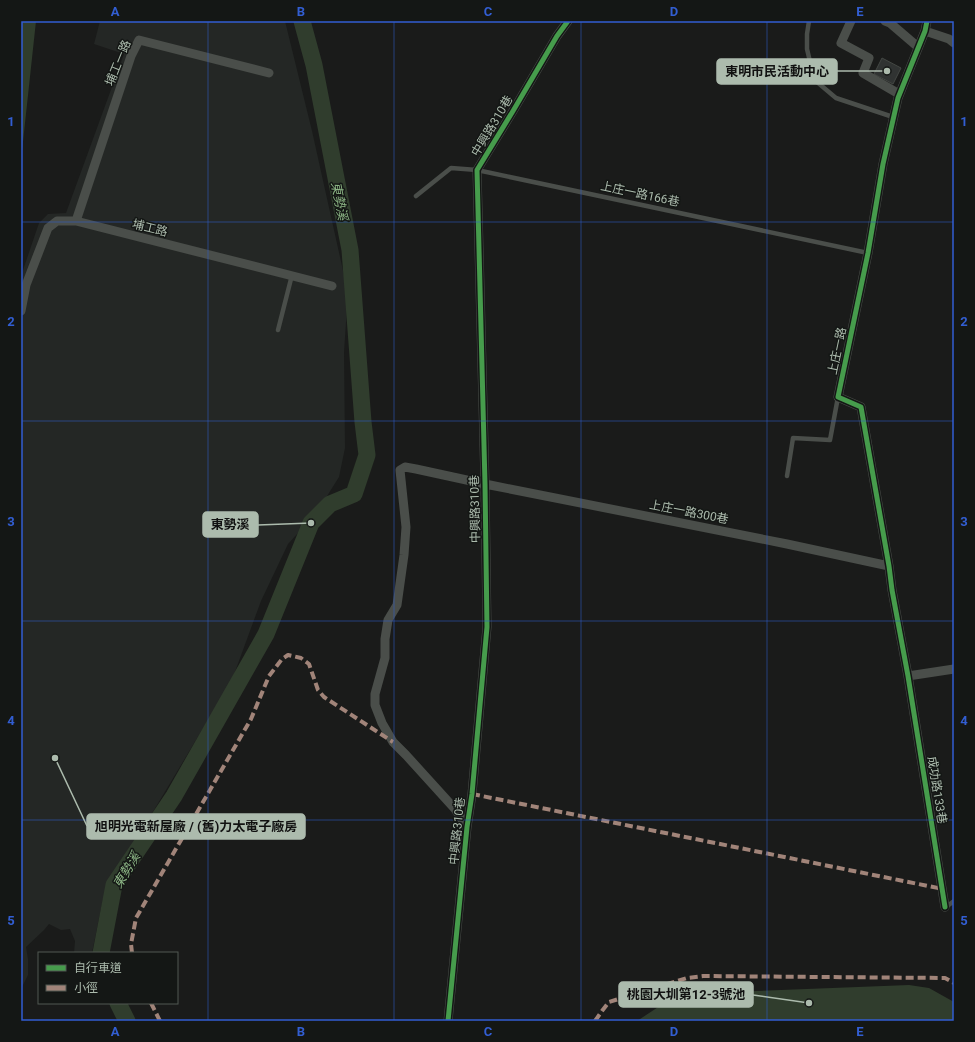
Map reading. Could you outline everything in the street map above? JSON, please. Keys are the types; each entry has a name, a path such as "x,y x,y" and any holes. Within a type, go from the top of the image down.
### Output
{"street":[{"name":"中興路310巷","path":"448,1021 467,827 472,794 487,628 477,170 557,36 568,21"},
{"path":"851,21 841,43 869,58 863,73 899,94"},
{"path":"885,21 918,47"},
{"name":"上庄一路","path":"838,397 868,253 883,164 899,94 925,31 927,21"},
{"path":"925,31 948,39 954,43"},
{"name":"埔工一路","path":"76,221 131,56 139,40 269,73"},
{"name":"埔工路","path":"21,311 26,285 48,228 57,221 76,221 332,286"},
{"path":"838,397 861,407 908,676 954,668"},
{"name":"上庄一路300巷","path":"467,827 456,809 393,742 382,723 375,704 375,694 385,658 384,639 388,620 397,605 404,554 406,527 400,470 405,467 888,566"},
{"name":"成功路133巷","path":"908,676 945,907"}],"lane":[{"path":"809,21 807,49 812,70 817,82 836,98 894,117"},
{"name":"上庄一路166巷","path":"416,196 451,168 477,170 868,253"},
{"path":"278,330 292,275"},
{"path":"787,476 793,438 830,440 838,397"},
{"name":"成功路133巷","path":"945,907 954,901"}],"shaded area":[{"path":"21,21 36,21 21,160"},
{"path":"100,21 285,21 312,131 348,293 344,352 345,448 339,477 317,512 288,544 261,601 232,680 121,865 103,899 92,952 74,952 75,941 70,929 61,930 49,924 26,947 28,975 21,989 21,276 39,223 48,214 66,213 124,54 94,44"},
{"path":"909,985 929,988 954,1002 954,1021 637,1021 678,994"}],"building":[{"path":"882,58 901,68 893,84 874,74"}],"waterway":[{"name":"東勢溪","path":"101,952 114,885 174,796 266,634 311,523 330,504 354,494 367,455 363,422 350,250 314,65 302,21"},
{"name":"東勢溪","path":"118,1004 127,1021"}],"marked path":[{"path":"132,952 131,944 136,918 251,719 269,676 282,659 288,655 301,658 309,664 318,690 324,697 393,742"},
{"path":"472,794 943,889"},
{"path":"595,1021 609,1002 687,978 703,976 945,978 954,983"},
{"path":"152,1004 160,1021"}],"cycle path":[{"path":"448,1021 467,827 472,794 487,627 477,170 557,36 568,21"},
{"path":"927,21 925,31 898,98 883,164 868,253 838,397 861,407 908,676 945,907"}],"place":[{"name":"東明市民活動中心","path":"887,71"},
{"name":"東勢溪","path":"311,523"},
{"name":"旭明光電新屋廠 / (舊)力太電子廠房","path":"55,758"},
{"name":"桃園大圳第12-3號池","path":"809,1003"}]}
